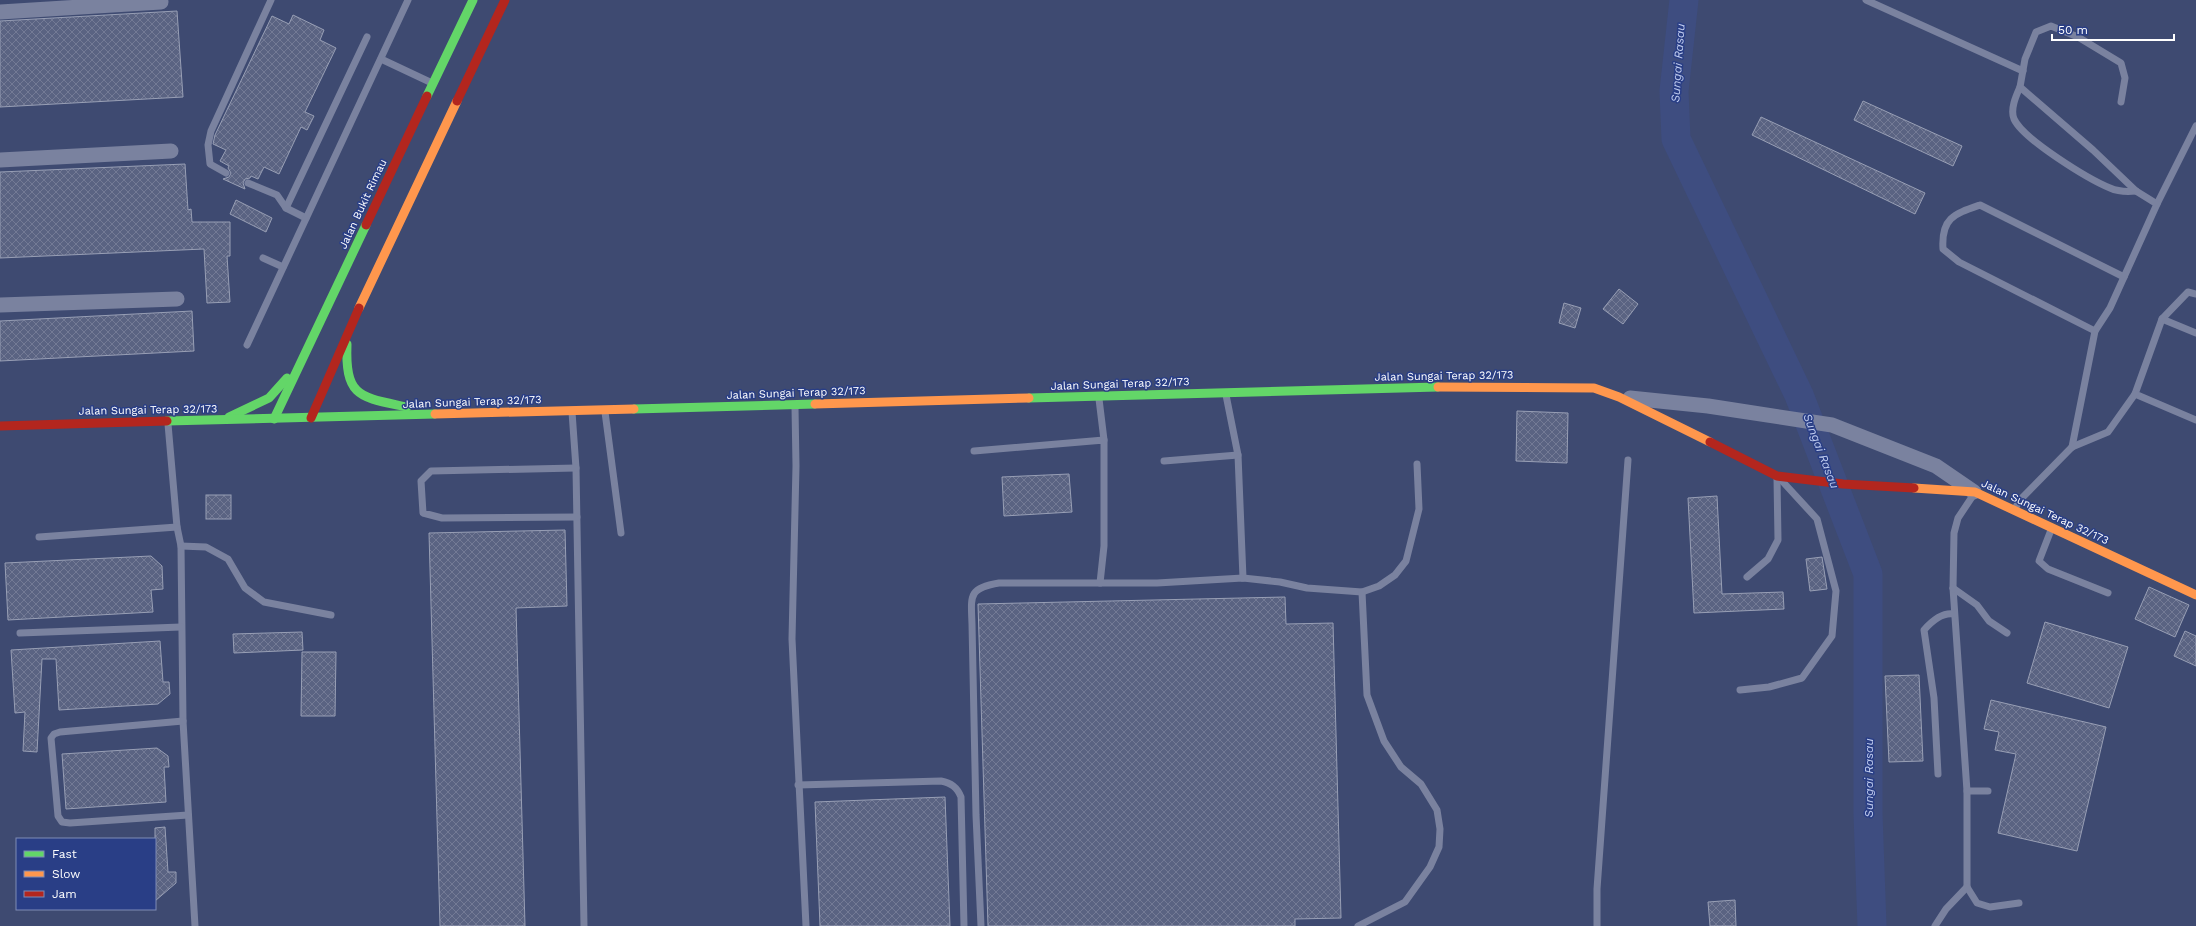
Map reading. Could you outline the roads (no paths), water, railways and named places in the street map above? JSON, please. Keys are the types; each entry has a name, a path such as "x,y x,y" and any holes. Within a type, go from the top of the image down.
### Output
{"street":[{"name":"Jalan Bukit Rimau","path":"274,419 473,0"},
{"path":"311,418 348,334 505,0"},
{"path":"0,12 161,2"},
{"path":"0,160 171,151"},
{"path":"0,306 177,299"},
{"path":"224,420 269,398 277,391 299,361 318,326"},
{"path":"348,334 345,362 347,378 356,392 373,400 437,414"},
{"name":"Jalan Sungai Terap 32/173","path":"0,426 1484,386 1594,388 1619,397 1777,476 1842,484 1975,492 2196,596"},
{"path":"1619,397 1784,416 1832,425 1936,466 1975,492"}],"lane":[{"path":"226,173 210,164 208,145 211,132 271,0"},
{"path":"247,345 408,0"},
{"path":"1866,0 2023,71"},
{"path":"2121,102 2125,78 2121,63 2078,37 2050,26 2036,32 2025,59 2020,87 2014,102 2014,118 2029,137 2050,153 2110,189 2125,193 2136,191"},
{"path":"286,208 366,37"},
{"path":"381,59 434,84"},
{"path":"2020,87 2093,150 2136,191 2157,204"},
{"path":"2072,447 2095,331 2110,308 2157,204 2196,126"},
{"path":"248,183 277,196 286,208 306,218"},
{"path":"2095,331 1959,262 1944,249 1942,234 1948,220 1959,212 1980,205 2124,277"},
{"path":"263,258 283,268"},
{"path":"2014,511 2019,501 2072,447 2108,432 2135,394 2162,319 2188,292 2196,294"},
{"path":"2162,319 2196,332"},
{"path":"1225,393 1238,455 1243,578"},
{"path":"2135,394 2196,420"},
{"path":"1098,397 1104,440 1104,546 1100,583"},
{"path":"795,405 796,466 792,639 806,926"},
{"path":"604,410 621,533"},
{"path":"572,411 576,468 584,926"},
{"path":"168,422 176,527 181,546 183,721 195,926"},
{"path":"974,451 1104,440"},
{"path":"1164,461 1238,455"},
{"path":"1597,926 1597,889 1628,460"},
{"path":"981,926 976,815 971,597 974,592 980,587 999,583 1157,583 1243,578 1280,582 1307,588 1362,592 1379,586 1395,575 1406,561 1419,509 1417,464"},
{"path":"576,468 431,471 421,480 423,513 442,518 576,517"},
{"path":"1747,577 1768,559 1778,540 1777,476"},
{"path":"1740,690 1769,687 1802,678 1832,636 1836,591 1818,519 1777,476"},
{"path":"1975,492 1958,518 1954,533 1954,614 1962,704 1967,790 1967,887 1977,903 1990,907 2019,903"},
{"path":"39,537 176,527"},
{"path":"2052,528 2039,561 2048,569 2108,593"},
{"path":"181,546 206,547 228,559 245,588 264,602 331,615"},
{"path":"1953,588 1977,605 1989,621 2007,633"},
{"path":"1358,926 1405,902 1430,867 1439,847 1440,830 1437,810 1421,784 1401,767 1384,741 1367,694 1362,592"},
{"path":"1938,774 1934,698 1924,630 1936,619 1948,613 1954,614"},
{"path":"20,633 181,627"},
{"path":"183,721 60,732 54,734 51,738 58,816 62,822 70,823 188,815"},
{"path":"798,785 941,781 950,783 958,790 961,797 964,926"},
{"path":"1967,790 1988,791"},
{"path":"1935,926 1946,909 1967,887"}],"waterway":[{"name":"Sungai Rasau","path":"1684,0 1674,91 1676,139 1799,395 1868,574 1868,814 1872,926"}]}
